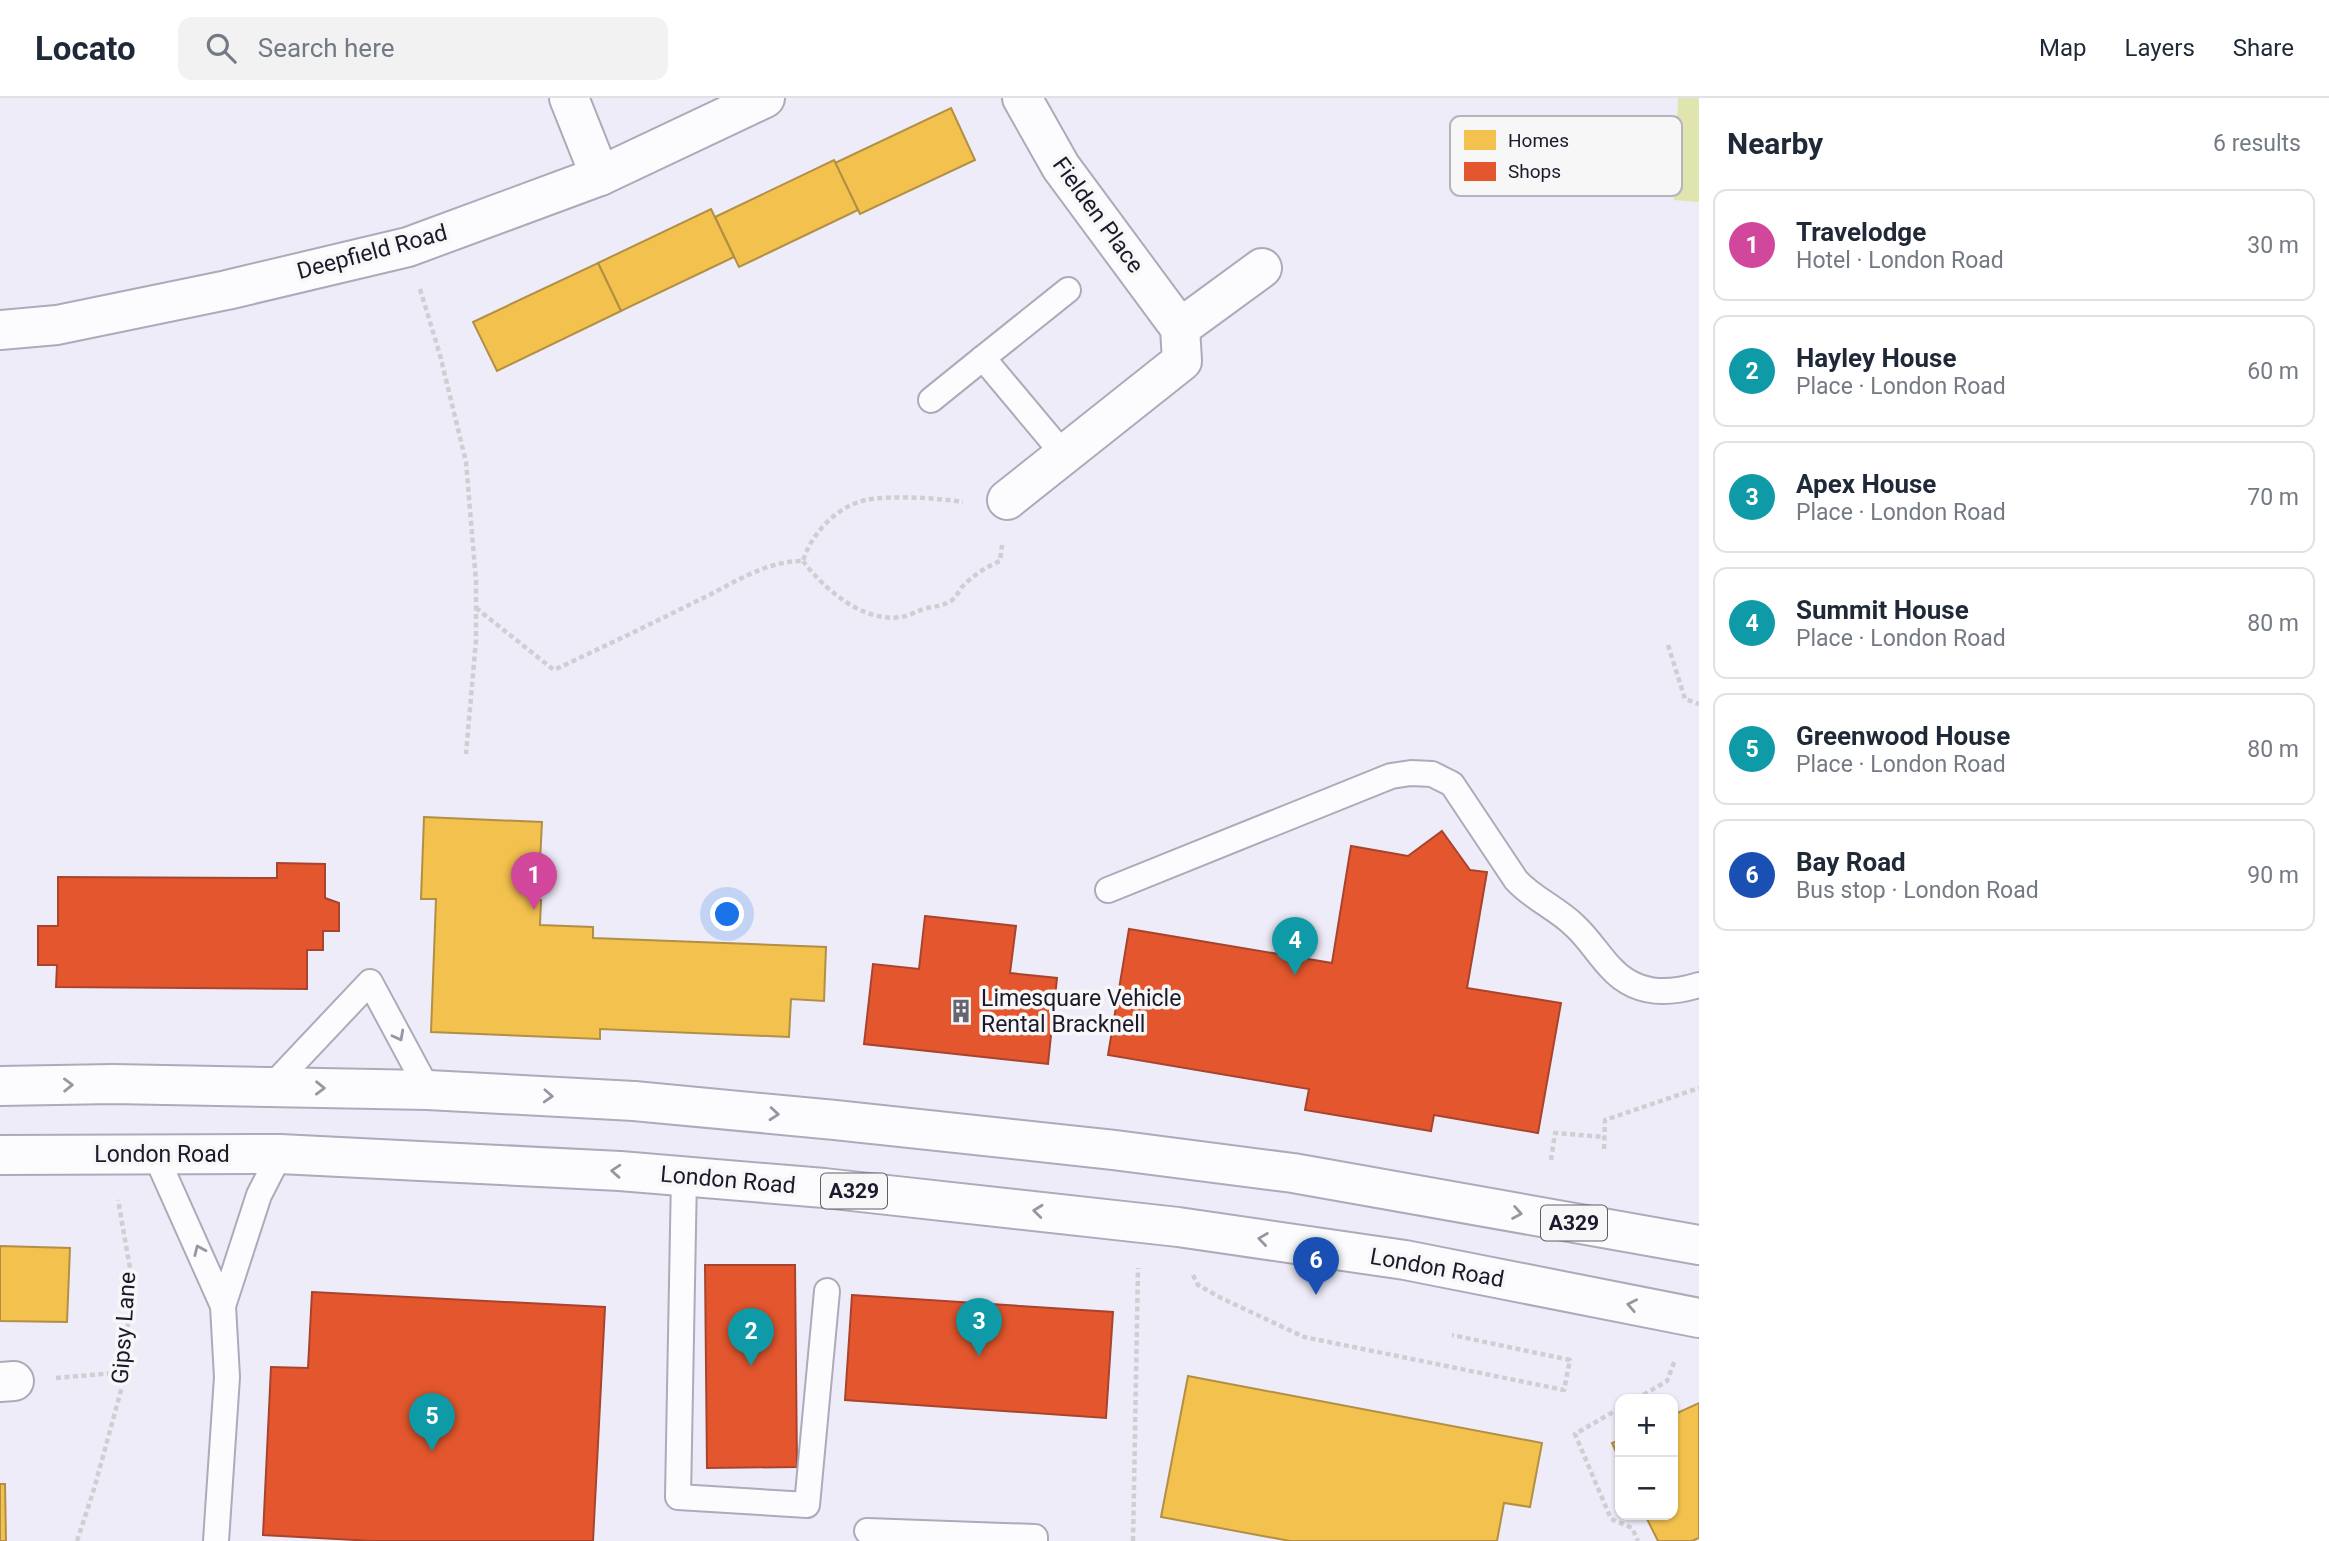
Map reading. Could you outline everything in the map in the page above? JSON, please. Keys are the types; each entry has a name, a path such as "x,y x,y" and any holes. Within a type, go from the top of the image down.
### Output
{"main road":[{"path":"569,98 600,177"},
{"name":"Deepfield Road","path":"0,330 57,325 408,247 600,177 765,98"},
{"name":"Fielden Place","path":"1022,98 1061,167 1180,328"},
{"path":"1007,500 1182,361 1180,328 1262,268"},
{"name":"A329","path":"0,1086 113,1084 428,1090 634,1101 821,1118 1114,1150 1293,1173 1699,1245"},
{"name":"London Road","path":"0,1155 281,1154 684,1176 837,1189 1178,1227 1405,1260 1699,1318"}],"lane":[{"path":"931,400 1068,290"},
{"path":"983,358 1065,456"},
{"path":"1108,890 1391,776 1432,774 1452,784 1528,894 1559,911 1577,927 1612,970 1636,985 1653,991 1676,992 1699,985"},
{"path":"271,1087 370,982 428,1090"},
{"path":"155,1154 223,1306 227,1377 216,1541"},
{"path":"223,1306 259,1195 281,1154"},
{"path":"684,1176 678,1497 807,1505 827,1291"},
{"path":"867,1531 1035,1537 1035,1541"}],"path":[{"path":"408,247 440,355 466,463 476,581 476,640 466,754"},
{"path":"476,608 554,670 762,568 790,561 803,561 824,586 855,608 883,617 901,617 926,608 938,608 954,599 962,587 987,566 1000,561 1007,500 971,504 940,499 865,500 833,516 806,549 803,561"},
{"path":"1668,645 1685,699 1699,704"},
{"path":"1604,1149 1605,1120 1699,1088"},
{"path":"1551,1160 1555,1133 1605,1137"},
{"name":"Gipsy Lane","path":"77,1541 126,1372 130,1268 116,1194"},
{"path":"1132,1541 1139,1256"},
{"path":"1192,1273 1198,1285 1304,1337 1564,1390 1570,1360 1452,1335"},
{"path":"1645,1394 1667,1381 1676,1355"},
{"path":"7,1381 126,1372"},
{"path":"1615,1411 1575,1434 1611,1518 1632,1528 1638,1541"}],"green space":[{"path":"1678,98 1699,98 1699,202 1674,200 1674,196 1682,196 1682,116 1677,116"}],"building: Homes":[{"path":"951,108 975,160 860,214 835,163"},
{"path":"834,160 858,210 739,267 715,217"},
{"path":"711,209 734,257 621,311 598,263"},
{"path":"598,263 621,311 497,371 473,322"},
{"path":"424,817 542,822 538,899 541,900 540,925 593,927 593,938 826,947 824,1001 791,999 789,1037 600,1029 600,1039 431,1032 436,899 421,899"},
{"path":"0,1246 70,1248 67,1322 0,1321"},
{"path":"1188,1376 1542,1443 1530,1507 1504,1503 1497,1541 1290,1541 1161,1517"},
{"path":"1699,1403 1699,1538 1692,1541 1658,1541 1648,1520 1678,1520 1678,1413"},
{"path":"0,1484 5,1484 6,1541 0,1541"}],"building: Shops":[{"path":"1442,831 1470,870 1487,872 1467,988 1561,1003 1538,1133 1434,1115 1431,1131 1305,1110 1309,1089 1108,1055 1129,929 1332,963 1351,846 1408,856"},
{"path":"277,863 325,864 325,898 339,903 339,931 323,931 323,950 307,950 307,989 56,987 57,965 38,965 38,926 58,926 58,877 277,878"},
{"name":"Limesquare Vehicle Rental Bracknell","path":"925,916 1016,926 1010,973 1057,978 1048,1064 864,1044 873,964 919,969"},
{"path":"705,1265 795,1265 797,1467 707,1468"},
{"path":"312,1292 605,1307 593,1541 373,1541 263,1535 271,1367 308,1368"},
{"path":"852,1295 1113,1312 1106,1418 845,1400"}],"place":[{"name":"Travelodge","path":"534,910"},
{"name":"Summit House","path":"1295,975"},
{"name":"Limesquare Vehicle Rental Bracknell","path":"961,1011"},
{"name":"Bay Road","path":"1316,1295"},
{"name":"Apex House","path":"979,1356"},
{"name":"Hayley House","path":"751,1366"},
{"name":"Greenwood House","path":"432,1451"}]}
